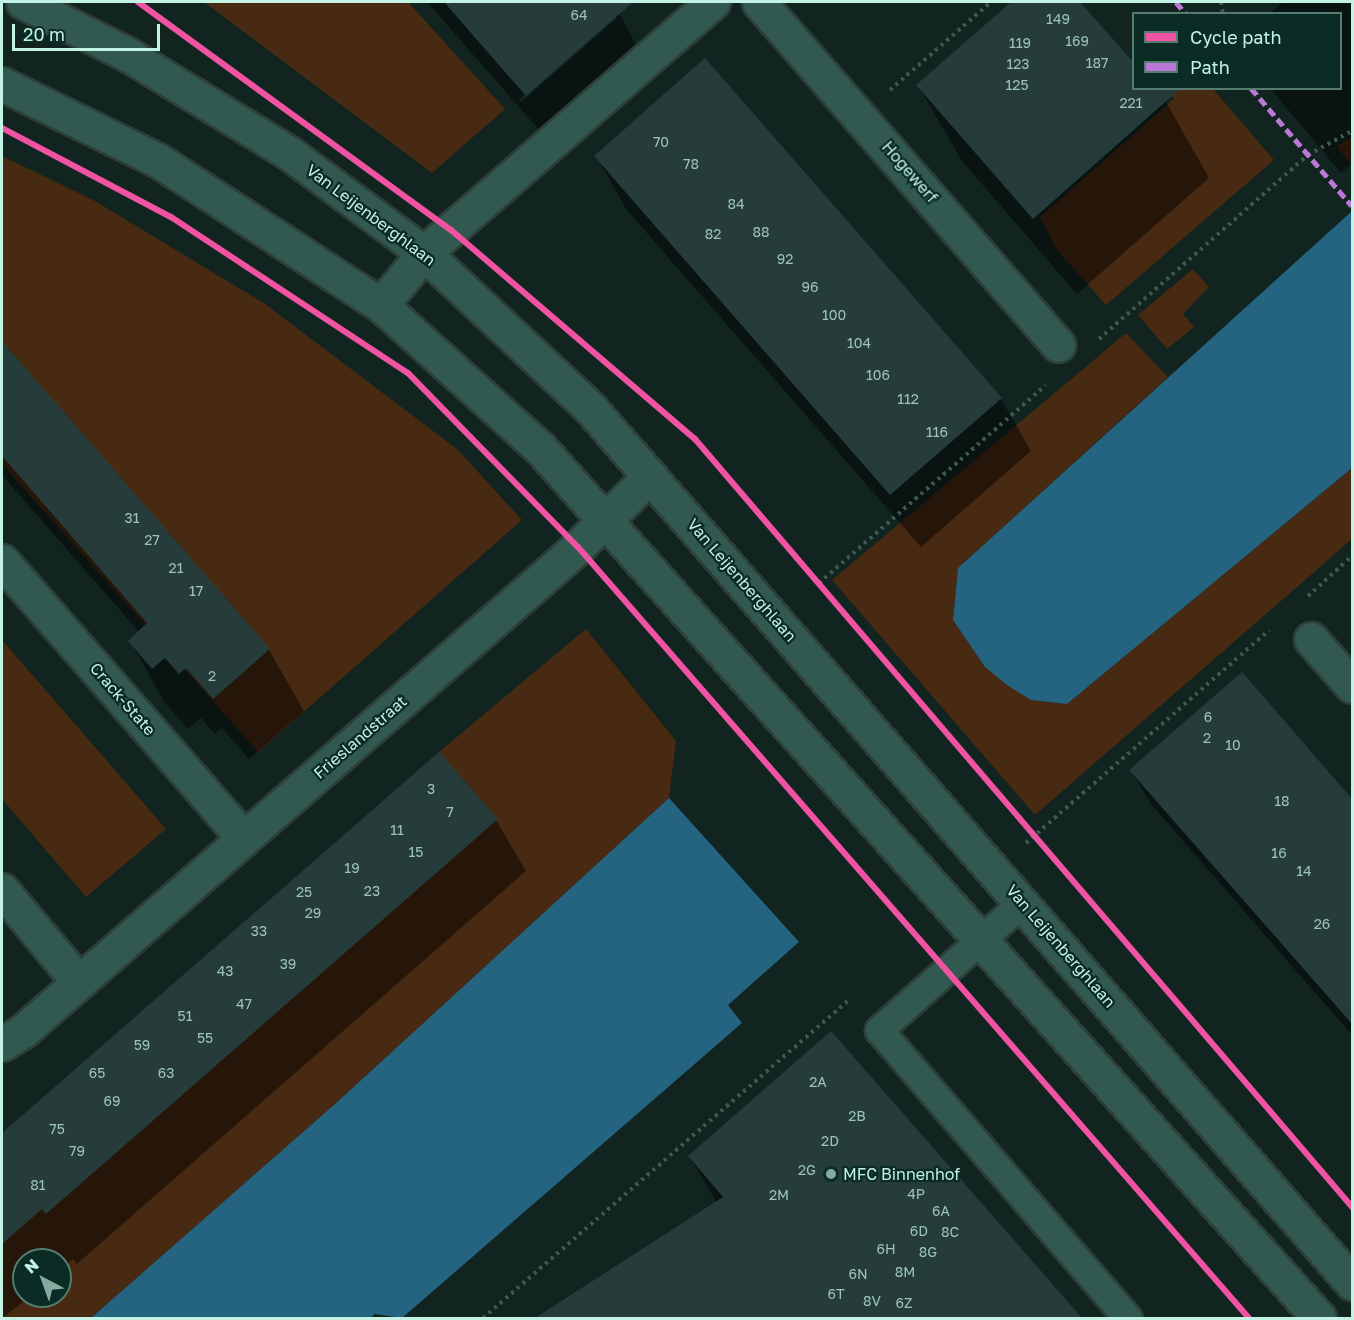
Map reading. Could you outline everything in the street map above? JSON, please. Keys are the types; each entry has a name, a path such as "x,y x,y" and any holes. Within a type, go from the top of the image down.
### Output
{"street":[{"name":"Van Leijenberghlaan","path":"23,2 128,54 288,153 424,253 591,409 1353,1283"},
{"path":"381,305 424,253 713,2"},
{"name":"Hogewerf","path":"759,2 861,116 1058,345"},
{"path":"2,84 159,161 381,305 540,448 604,517 977,941 1319,1318"},
{"name":"Frieslandstraat","path":"2,1068 12,1037 578,547 604,517 650,476"},
{"name":"Crack-State","path":"2,561 244,838"},
{"path":"1311,639 1353,686"},
{"path":"2,891 78,981"}],"lane":[{"path":"1023,902 879,1030 1128,1318"}],"path":[{"path":"861,116 991,2"},
{"path":"1304,599 1353,556"},
{"path":"811,574 827,592"},
{"path":"995,871 1279,621"},
{"path":"1029,825 1044,843"},
{"path":"483,1318 802,1041"}],"shaded area":[{"path":"204,2 408,2 505,109 432,173"},
{"path":"1166,90 1214,90 1274,160 1106,305 1057,250 1040,217 1174,99"},
{"path":"1352,138 1352,165 1336,146"},
{"path":"2,156 95,201 265,304 457,449 522,520 258,752 2,464"},
{"path":"1193,269 1209,287 1183,314 1194,327 1167,349 1138,315"},
{"path":"1126,333 1168,377 958,568 953,620 985,667 1031,700 1067,704 1352,468 1352,539 1035,815 832,580"},
{"path":"586,629 676,741 669,798 335,1104 91,1318 2,1318 2,1217 439,752"},
{"path":"2,640 166,829 86,897 2,799"}],"water":[{"path":"1352,211 1352,468 1067,704 1031,700 1007,685 985,667 953,620 958,568"},
{"path":"669,798 799,942 728,1005 742,1023 402,1318 375,1314 370,1318 91,1318 335,1104"}],"building":[{"path":"444,2 633,2 526,96"},
{"path":"1011,2 1080,2 1132,61 1132,90 1179,90 1033,219 916,85"},
{"path":"705,58 1002,398 890,495 594,156"},
{"path":"2,341 270,649 213,699 186,668 179,674 165,658 152,669 128,641 147,623 2,456"},
{"path":"1242,672 1353,800 1353,1025 1129,770"},
{"path":"439,752 498,819 46,1214 42,1209 2,1244 2,1133"},
{"name":"MFC Binnenhof","path":"831,1031 1082,1318 535,1318 723,1197 688,1156"}],"marked path":[{"path":"1176,2 1184,12"},
{"path":"1253,90 1352,206"}],"cycle path":[{"path":"138,2 451,230 695,439 1352,1207"},
{"path":"2,128 171,217 408,373 578,547 1249,1318"}],"place":[{"name":"MFC Binnenhof","path":"831,1174"}]}
